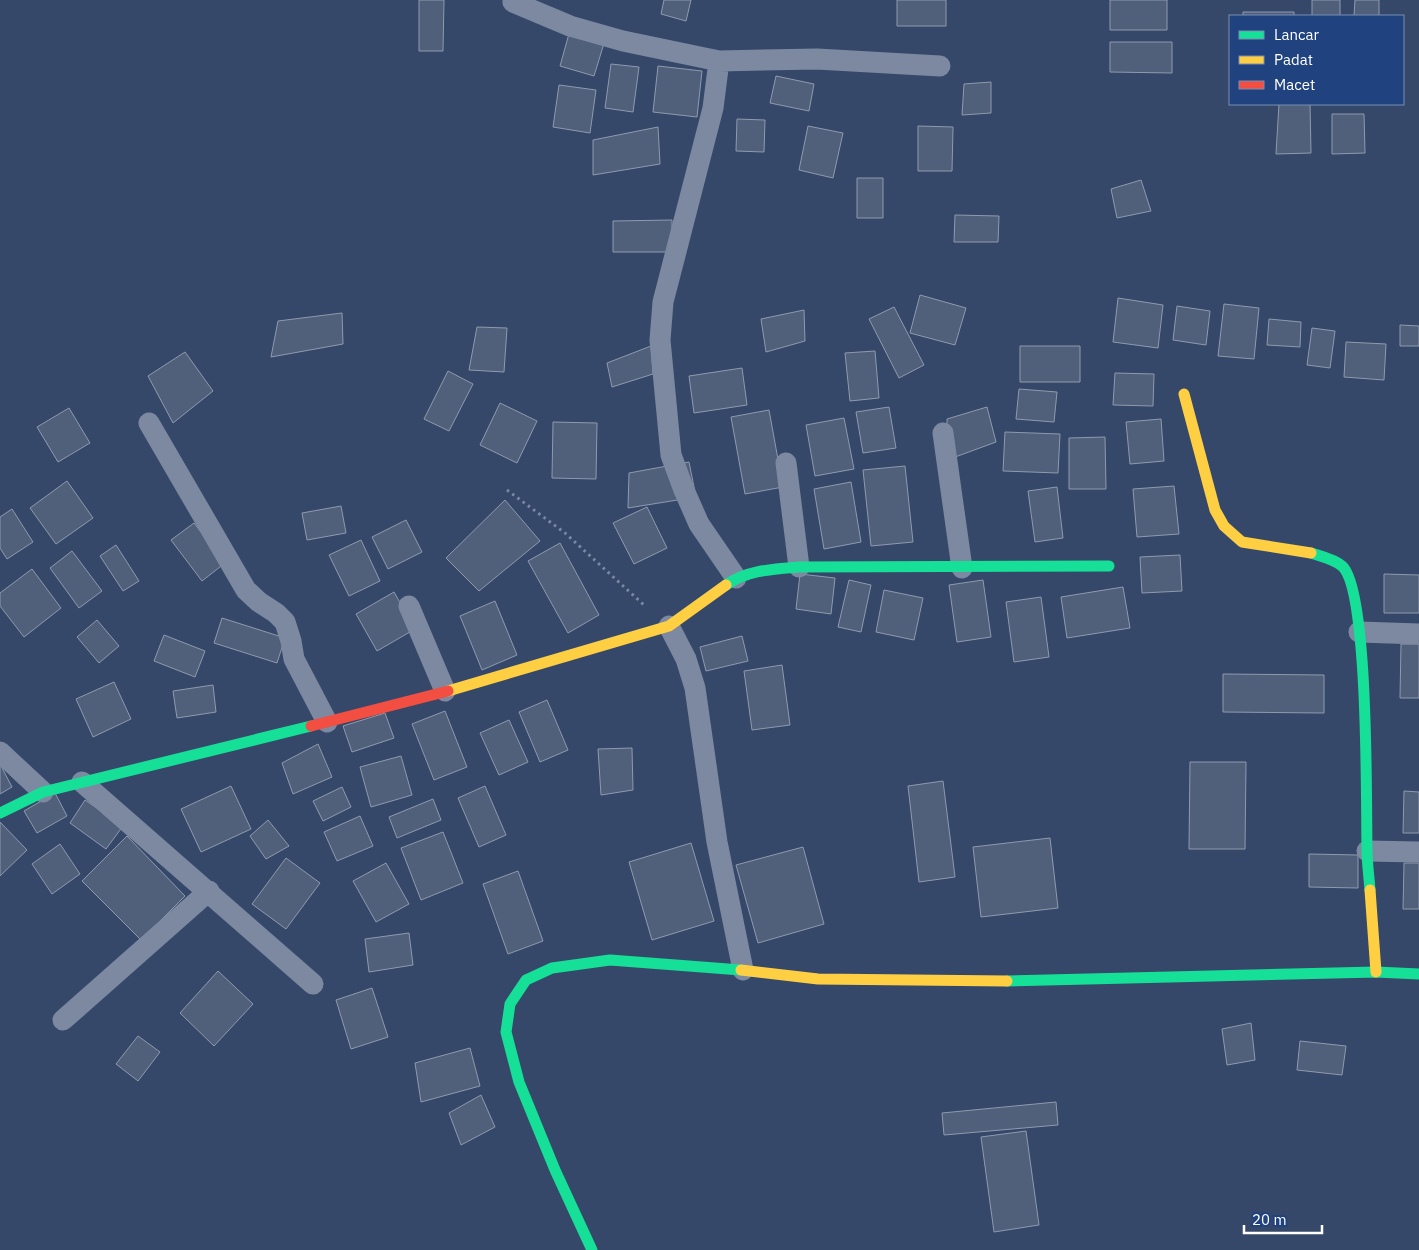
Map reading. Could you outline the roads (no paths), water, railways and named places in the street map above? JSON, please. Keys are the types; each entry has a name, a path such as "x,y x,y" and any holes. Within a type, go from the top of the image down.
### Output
{"street":[{"path":"513,2 570,26 623,42 719,61 817,58 940,66"},
{"path":"719,61 713,108 663,302 660,340 671,455 699,524 736,578"},
{"path":"1184,394 1215,510 1224,526 1242,542 1325,557 1343,566 1353,587 1359,632 1366,728 1367,852 1376,972"},
{"path":"149,423 246,590 285,622 294,659 327,722"},
{"path":"943,433 962,568"},
{"path":"786,464 799,567"},
{"path":"0,813 44,792 327,722 498,677 669,626 736,578 765,570 799,567 962,568 1110,566"},
{"path":"409,606 445,691"},
{"path":"669,626 686,659 695,688 717,842 742,970"},
{"path":"1359,632 1419,634"},
{"path":"0,752 44,792"},
{"path":"82,782 209,891 313,984"},
{"path":"1367,852 1419,852"},
{"path":"63,1020 209,891"},
{"path":"592,1250 555,1170 520,1082 506,1032 510,1004 526,980 552,968 610,960 742,970 818,979 1033,981 1376,972 1419,974"}]}
